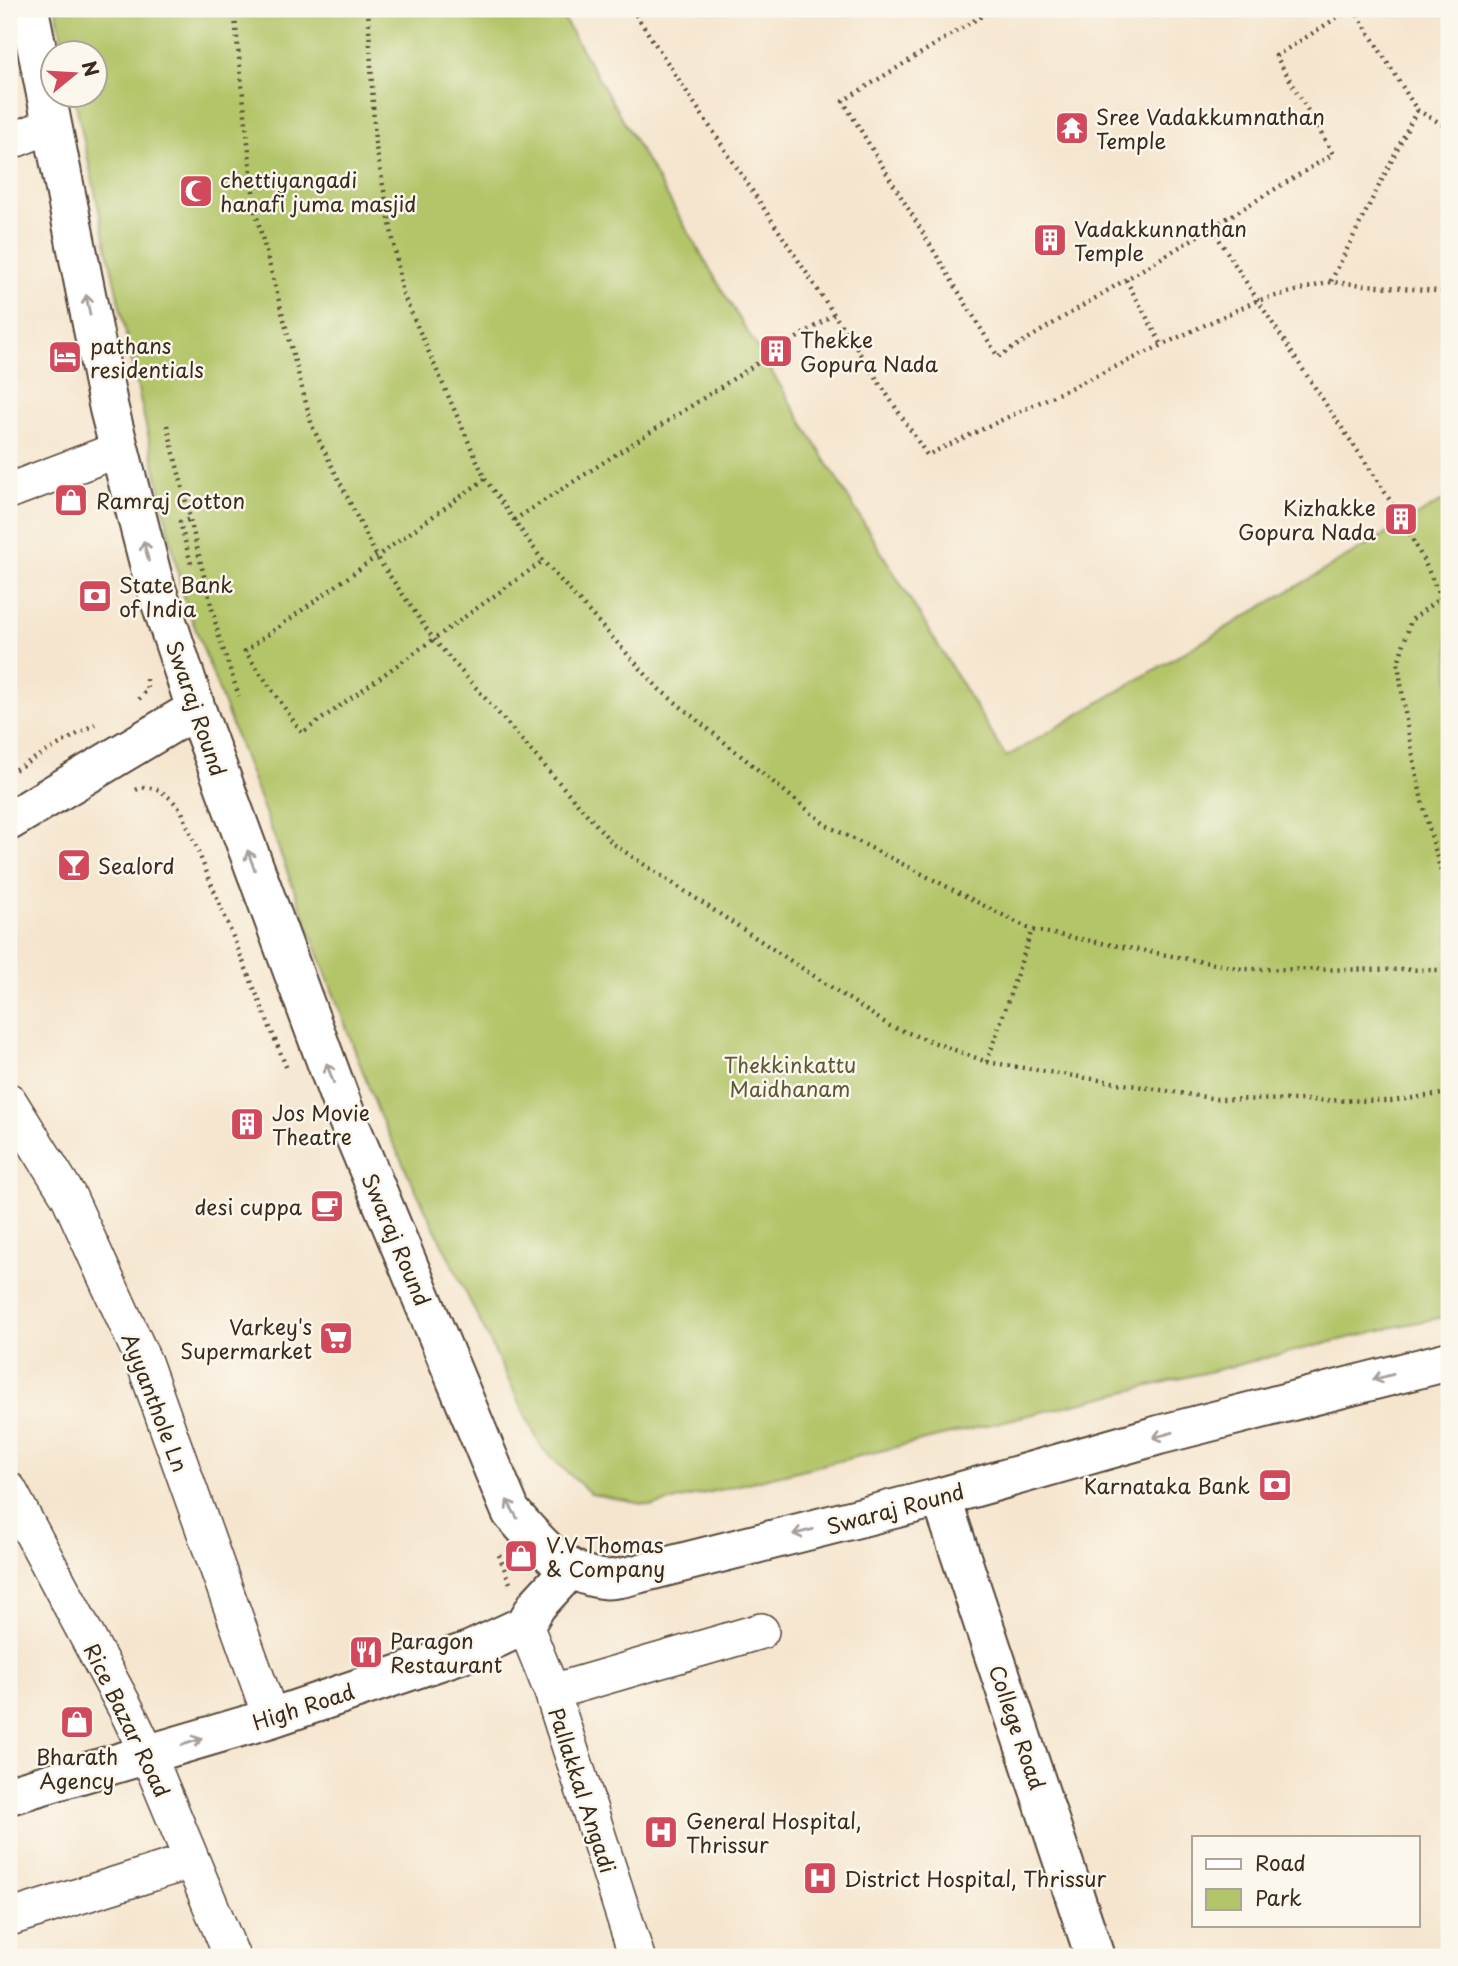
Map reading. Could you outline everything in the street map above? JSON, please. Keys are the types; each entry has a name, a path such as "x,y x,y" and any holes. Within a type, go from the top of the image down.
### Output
{"main road":[{"name":"Swaraj Round","path":"29,9 109,409 153,579 196,709 346,1118 511,1512 539,1543 570,1569 603,1580 645,1572 941,1497 1159,1436 1449,1361"},
{"path":"9,821 196,709"},
{"name":"College Road","path":"941,1497 1095,1957"},
{"path":"525,1625 537,1605 570,1569"},
{"name":"High Road","path":"9,1795 271,1718 469,1651 525,1625"}],"street":[{"path":"9,142 52,125"},
{"path":"9,491 120,449"},
{"name":"Ayyanthole Ln","path":"9,1101 69,1197 144,1362 271,1718"},
{"name":"Rice Bazar Road","path":"9,1490 127,1711 232,1957"},
{"name":"Pallakkal Angadi","path":"525,1625 552,1692 636,1957"},
{"path":"552,1692 761,1631"},
{"path":"9,1918 191,1860"}],"path":[{"path":"234,9 255,210 312,426 377,556 434,639 613,844 890,1026 987,1062 1217,1099 1391,1101 1449,1093"},
{"path":"368,9 375,142 403,294 485,479 543,561 659,689 826,825 1032,930 1241,969 1449,970"},
{"path":"632,9 927,455 1256,301 1331,282 1449,292"},
{"path":"993,9 843,101 998,357 1333,154 1276,56 1352,9 1418,110 1449,128"},
{"path":"1331,282 1418,110"},
{"path":"1212,228 1256,301 1373,474 1427,565 1440,598"},
{"path":"1126,280 1162,345"},
{"path":"514,520 834,313"},
{"path":"167,425 188,520 219,637 239,696"},
{"path":"485,479 245,651 302,733 543,561"},
{"path":"188,520 180,522 191,564"},
{"path":"1449,597 1440,598 1411,620 1398,663 1406,720 1423,801 1449,902"},
{"path":"128,705 147,690 144,670"},
{"path":"9,773 104,719"},
{"path":"130,792 142,787 159,790 173,799 182,812 288,1070"},
{"path":"9,863 20,857"},
{"path":"987,1062 1032,930"},
{"path":"497,1551 512,1587"}],"green space":[{"name":"Thekkinkattu Maidhanam","path":"56,9 558,9 725,295 1006,757 1449,497 1449,1316 652,1506 591,1494 542,1449 379,1114 183,596 77,108 108,108 108,38 62,38"}],"place":[{"name":"Sree Vadakkumnathan Temple","path":"1072,128"},
{"name":"chettiyangadi hanafi juma masjid","path":"196,191"},
{"name":"Vadakkunnathan Temple","path":"1050,240"},
{"name":"Thekke Gopura Nada","path":"776,351"},
{"name":"pathans residentials","path":"65,357"},
{"name":"Ramraj Cotton","path":"71,500"},
{"name":"Kizhakke Gopura Nada","path":"1401,519"},
{"name":"State Bank of India","path":"95,596"},
{"name":"Sealord","path":"74,865"},
{"name":"Jos Movie Theatre","path":"247,1124"},
{"name":"desi cuppa","path":"327,1206"},
{"name":"Varkey's Supermarket","path":"336,1338"},
{"name":"Karnataka Bank","path":"1275,1485"},
{"name":"V.V Thomas & Company","path":"521,1556"},
{"name":"Paragon Restaurant","path":"366,1652"},
{"name":"Bharath Agency","path":"77,1722"},
{"name":"General Hospital, Thrissur","path":"661,1832"},
{"name":"District Hospital, Thrissur","path":"820,1878"}]}
